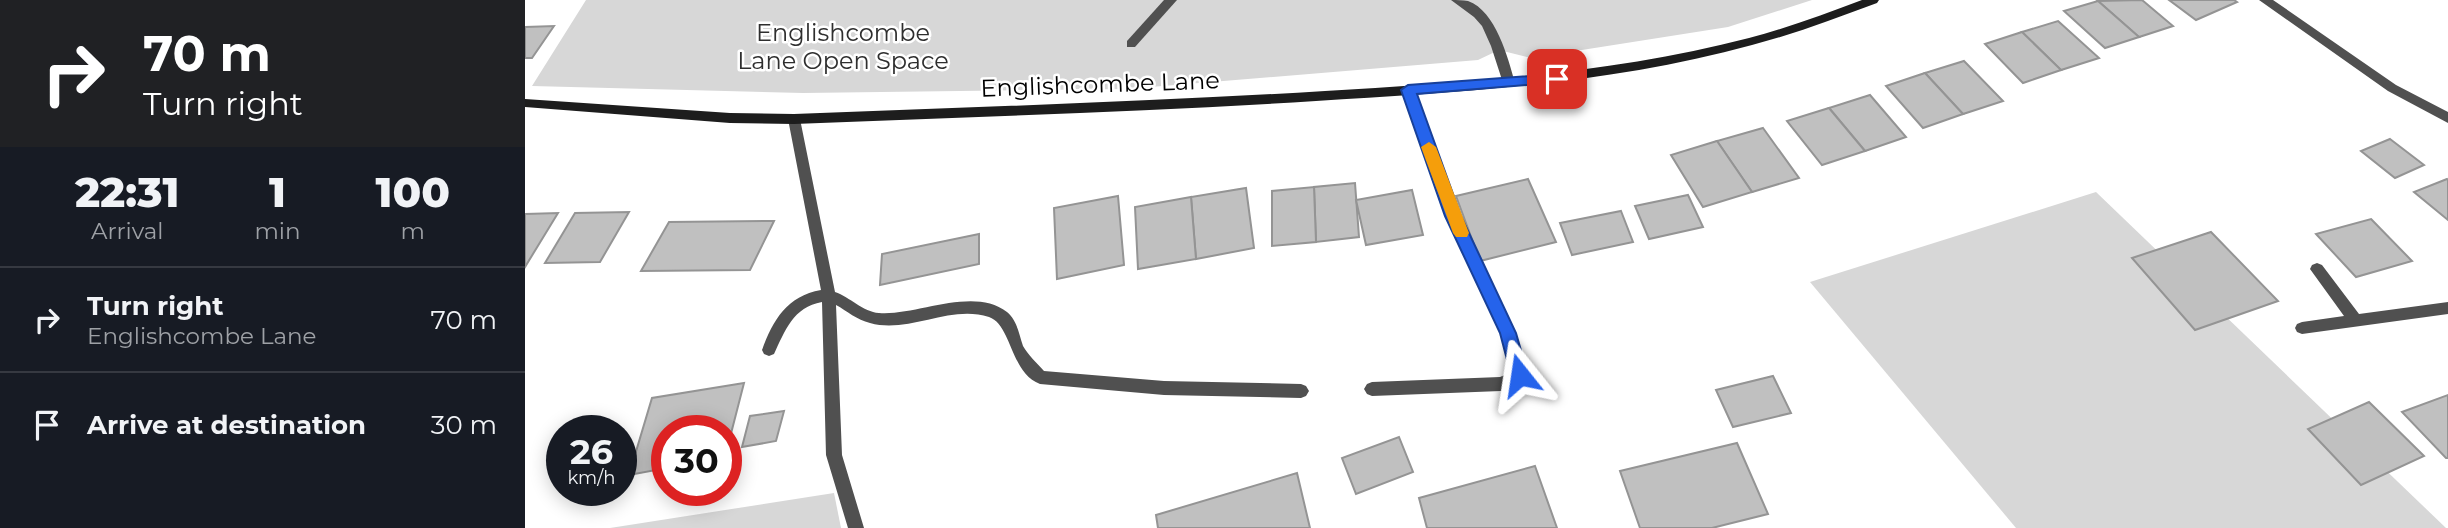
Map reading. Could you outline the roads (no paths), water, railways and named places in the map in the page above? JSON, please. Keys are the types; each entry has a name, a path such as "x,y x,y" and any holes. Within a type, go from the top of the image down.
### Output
{"street":[{"path":"1131,44 1171,0"},
{"path":"1457,0 1469,5 1488,25 1509,83"},
{"name":"Englishcombe Lane","path":"525,103 730,118 794,119 1207,104 1509,83 1581,76 1740,45 1873,0"},
{"path":"2265,0 2392,89 2429,111 2448,118"},
{"path":"1372,389 1501,384 1520,375 1508,333 1453,216 1408,90"},
{"path":"794,119 829,296 834,455 856,528"},
{"path":"2317,270 2355,320"},
{"path":"769,350 775,331 789,312 809,299 829,296 840,297 856,312 879,319 980,308 1000,314 1015,333 1017,349 1040,377 1164,388 1301,391"},
{"path":"2302,328 2448,308"}],"park label":[{"name":"Englishcombe Lane Open Space","path":"843,46"}]}
